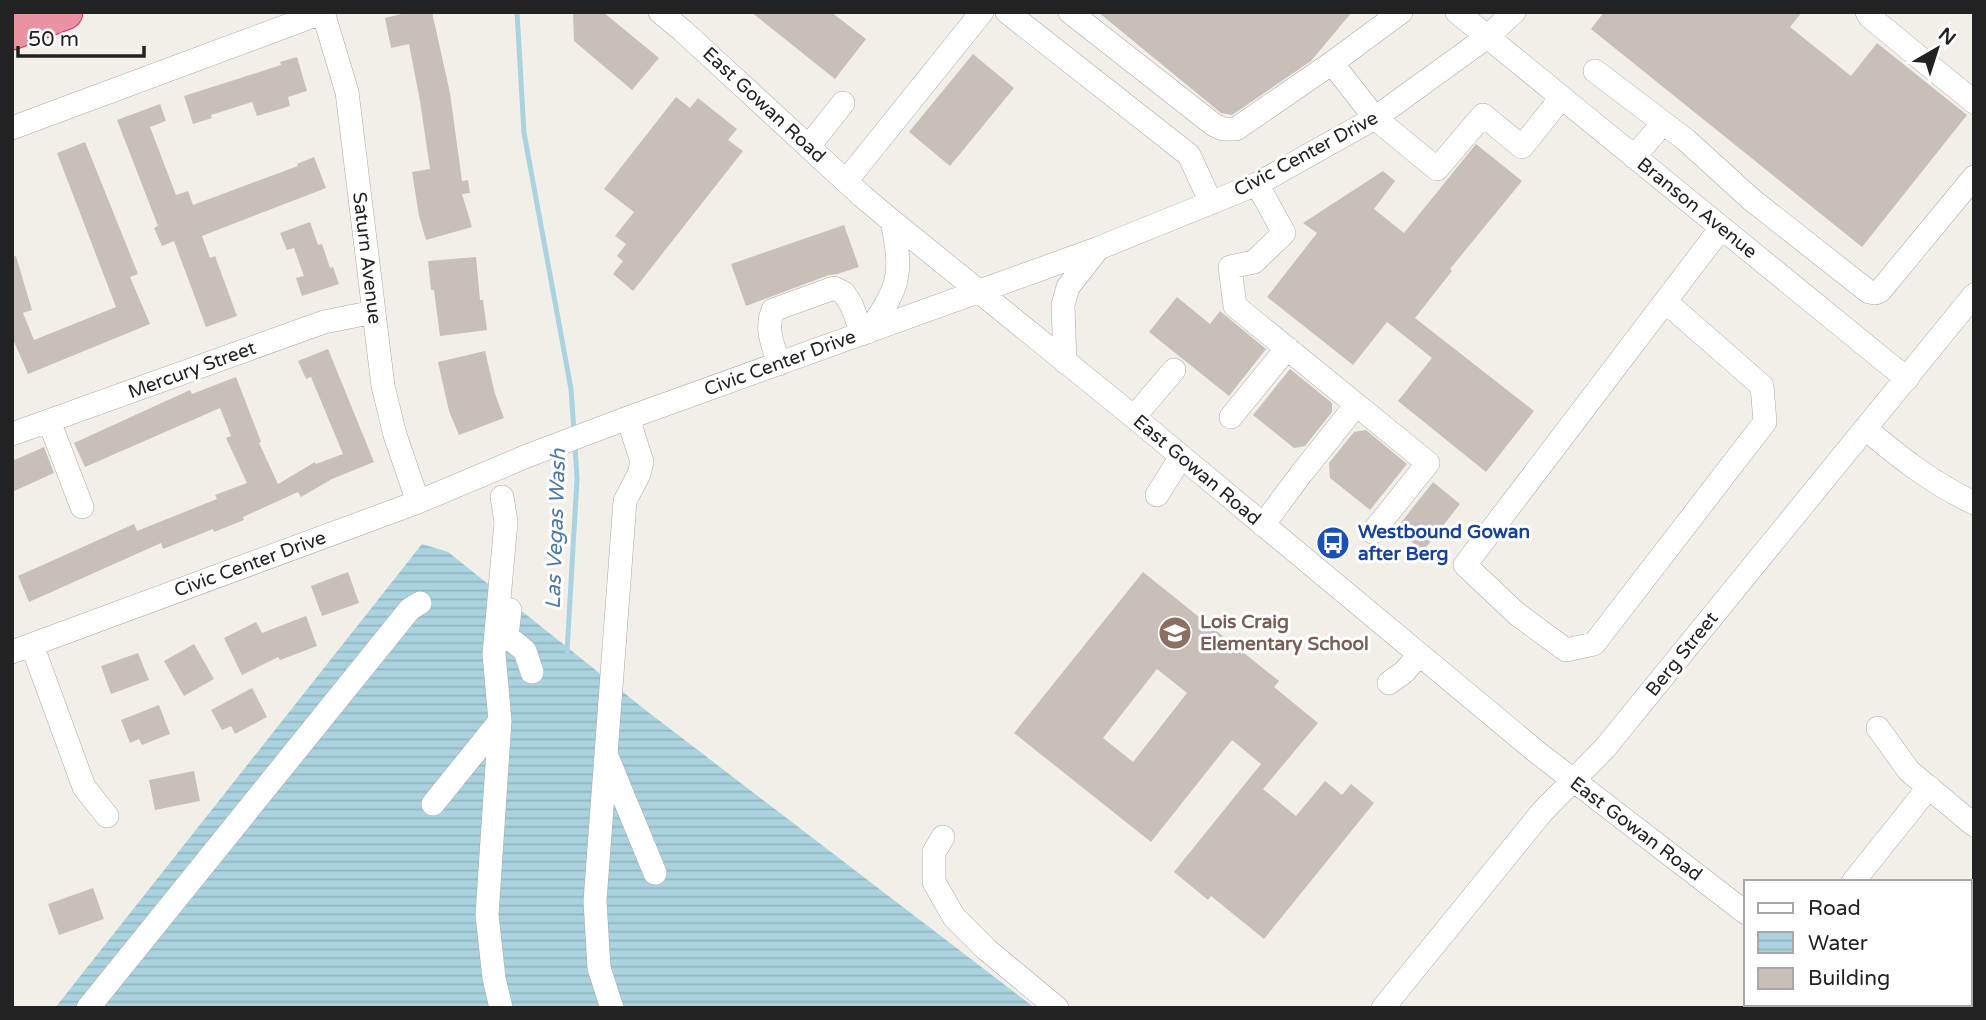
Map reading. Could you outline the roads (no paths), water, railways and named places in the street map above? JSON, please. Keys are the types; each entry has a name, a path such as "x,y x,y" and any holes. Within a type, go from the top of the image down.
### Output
{"highway":[{"path":"12,32 65,12"}],"street":[{"path":"12,128 323,12"},
{"name":"Saturn Avenue","path":"323,12 347,92 383,386 395,435 418,502"},
{"name":"East Gowan Road","path":"660,12 892,221 1134,416 1573,781 1744,912"},
{"path":"846,181 982,12"},
{"path":"1007,12 1189,155 1211,204"},
{"path":"1070,12 1214,125 1223,129 1236,129 1401,12"},
{"name":"Branson Avenue","path":"1457,12 1907,379"},
{"name":"Civic Center Drive","path":"22,649 418,502 527,456 1099,248 1211,204 1257,184 1375,118 1487,37 1514,12"},
{"path":"1867,12 1974,102"},
{"path":"1332,63 1375,118 1437,169 1483,115 1522,147 1561,98"},
{"path":"1595,71 1686,140 1752,200 1869,292 1880,291 1974,177"},
{"path":"808,146 843,103"},
{"path":"1634,157 1663,123"},
{"path":"1257,184 1284,233 1254,262 1230,267 1235,306 1428,463 1373,532"},
{"path":"779,364 770,334 769,321 773,310 834,288 844,293 865,333 890,297 898,274 898,251 892,221"},
{"path":"1666,302 1762,386 1765,422 1594,644 1566,650 1517,614 1465,565 1721,228"},
{"path":"1065,362 1063,305 1068,287 1099,248"},
{"name":"Berg Street","path":"1383,1008 1538,818 1605,748 1974,295"},
{"name":"Mercury Street","path":"12,434 324,322 374,313"},
{"path":"1231,417 1287,348"},
{"path":"1134,416 1174,370"},
{"path":"1263,525 1356,405"},
{"path":"612,1008 599,968 595,901 625,501 642,462 627,419"},
{"path":"50,421 82,507"},
{"path":"1866,429 1901,459 1951,492 1974,503"},
{"path":"1157,495 1181,457"},
{"path":"490,472 502,497 517,516 508,636 525,651 532,673"},
{"path":"501,1008 494,978 486,915 500,721 494,653 506,522 502,497"},
{"path":"88,1008 410,609 421,603"},
{"path":"22,649 84,787 107,816"},
{"path":"1389,683 1404,672 1419,654"},
{"path":"433,804 500,721"},
{"path":"1878,728 1909,771 1974,825"},
{"path":"606,753 655,873"},
{"path":"1855,880 1929,787"},
{"path":"943,837 934,852 934,882 954,917 986,949 1057,1008"}],"water":[{"path":"422,544 448,552 648,712 1035,1008 55,1008"}],"waterway":[{"name":"Las Vegas Wash","path":"517,12 524,133 571,389 574,431"},
{"name":"Las Vegas Wash","path":"567,652 577,479 575,445"}],"place":[{"name":"Westbound Gowan after Berg","path":"1333,543"},
{"name":"Lois Craig Elementary School","path":"1175,633"}]}
